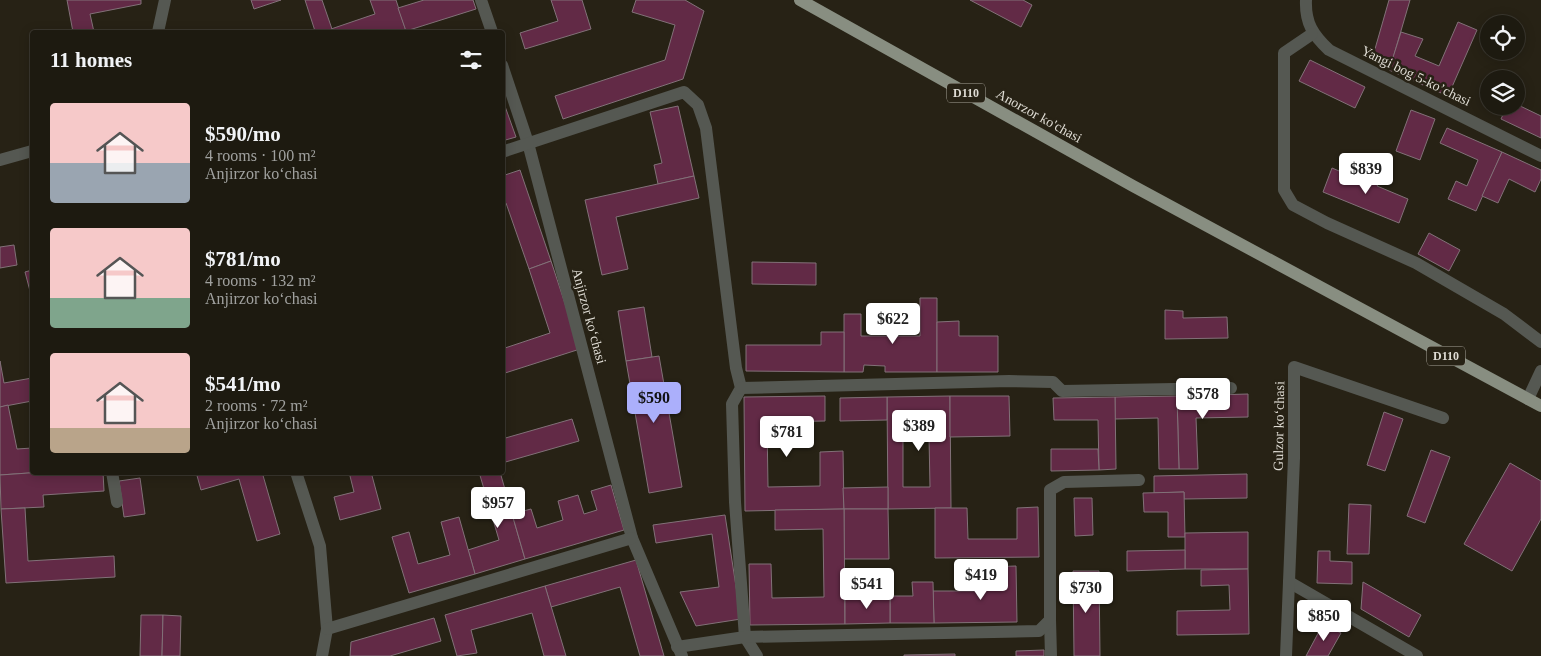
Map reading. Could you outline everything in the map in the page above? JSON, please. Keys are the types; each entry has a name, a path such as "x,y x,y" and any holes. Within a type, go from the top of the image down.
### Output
{"main road":[{"name":"Anorzor ko'chasi","path":"800,0 1133,186 1528,399"},
{"name":"D110","path":"1528,399 1541,406"}],"street":[{"path":"158,30 165,0"},
{"path":"481,0 491,30"},
{"path":"1306,0 1306,9 1312,34 1284,53 1284,190 1293,205 1327,224 1416,263 1504,314 1541,342"},
{"name":"Yangi bog 5-koʼchasi","path":"1312,34 1329,50 1541,156"},
{"name":"Anjirzor koʻchasi","path":"505,74 528,143 632,538 680,651"},
{"path":"505,151 684,92 698,104 706,128 736,368 741,388 732,404 735,502 745,637 757,656"},
{"path":"0,160 30,152"},
{"name":"Gulzor koʻchasi","path":"1286,656 1294,458 1294,367 1443,418"},
{"path":"1528,399 1541,371"},
{"path":"741,388 1009,381 1053,382 1062,391 1231,388"},
{"path":"112,475 117,502"},
{"path":"297,475 320,546 328,629 322,656"},
{"path":"1051,656 1050,490 1064,482 1139,480"},
{"path":"328,629 632,538"},
{"path":"1289,582 1417,656"},
{"path":"680,651 745,637 1039,631 1050,620"}],"building":[{"path":"67,0 141,0 141,4 90,14 94,30 73,30"},
{"path":"251,0 281,0 254,9"},
{"path":"305,0 322,0 332,30 315,30"},
{"path":"370,0 396,0 406,30 331,29 375,14"},
{"path":"424,0 473,0 476,9 406,30 398,8"},
{"path":"551,0 582,0 591,29 525,49 520,33 558,21"},
{"path":"636,0 685,0 704,11 683,79 563,119 555,96 665,60 675,25 632,12"},
{"path":"970,0 1023,0 1032,5 1021,27"},
{"path":"1389,0 1410,0 1391,65 1373,56"},
{"path":"1458,22 1477,30 1448,96 1389,70 1401,32 1423,39 1415,56 1439,66"},
{"path":"1310,60 1365,87 1355,108 1299,81"},
{"path":"505,106 516,137 505,140"},
{"path":"678,106 694,176 658,184 654,165 662,163 650,112"},
{"path":"1525,108 1541,116 1541,138 1501,119 1503,115 1525,115"},
{"path":"1411,110 1435,119 1420,160 1396,151"},
{"path":"1447,128 1502,152 1476,211 1448,199 1456,181 1467,186 1478,160 1440,143"},
{"path":"1502,152 1541,170 1541,179 1535,192 1509,179 1498,203 1482,196"},
{"path":"1332,168 1363,181 1365,177 1379,183 1377,186 1408,199 1399,223 1323,192"},
{"path":"520,170 551,261 529,269 505,203 505,175"},
{"path":"694,176 699,198 616,217 628,269 602,275 585,200"},
{"path":"1429,233 1460,250 1449,271 1418,254"},
{"path":"14,245 17,265 0,268 0,247"},
{"path":"551,261 580,349 505,373 505,348 550,333 529,269"},
{"path":"752,262 816,263 816,285 752,284"},
{"path":"30,271 30,291 25,272"},
{"path":"920,298 937,298 937,372 885,372 885,366 864,365 863,372 844,372 844,314 861,314 861,336 920,336"},
{"path":"644,307 652,357 626,361 618,311"},
{"path":"1165,310 1183,311 1183,318 1227,317 1228,338 1165,339"},
{"path":"959,321 959,336 998,336 998,372 937,372 937,322"},
{"path":"821,332 844,332 844,372 746,371 746,345 821,345"},
{"path":"659,356 682,487 649,493 626,361"},
{"path":"0,361 4,383 30,378 30,401 0,407"},
{"path":"1248,394 1248,417 1196,418 1198,469 1179,469 1177,396"},
{"path":"825,396 825,421 767,422 768,487 820,486 820,452 843,451 844,509 745,511 744,397"},
{"path":"950,396 951,508 888,509 887,397","holes":["903,437 929,437 930,487 903,487"]},
{"path":"950,396 1009,396 1010,436 950,437"},
{"path":"1177,396 1179,469 1159,469 1158,418 1115,419 1115,397"},
{"path":"887,397 887,420 840,421 840,398"},
{"path":"1115,397 1116,469 1099,470 1098,420 1054,420 1053,398"},
{"path":"8,405 17,449 30,448 30,473 0,475 0,407"},
{"path":"1384,412 1403,419 1385,471 1367,465"},
{"path":"572,419 579,441 505,462 505,438"},
{"path":"1051,449 1098,449 1099,470 1051,471"},
{"path":"1431,450 1450,457 1425,523 1407,516"},
{"path":"1510,463 1541,481 1541,519 1512,571 1464,544"},
{"path":"30,473 30,475 103,475 104,491 43,495 44,507 1,509 0,475"},
{"path":"1247,474 1247,498 1184,499 1184,492 1154,493 1154,476"},
{"path":"197,475 263,475 280,534 257,541 239,479 201,490"},
{"path":"350,475 372,475 381,509 340,520 334,497 354,492"},
{"path":"480,475 501,475 525,559 475,574 468,550 499,540"},
{"path":"140,478 145,514 124,517 119,481"},
{"path":"611,485 624,530 525,559 512,514 531,509 537,528 563,520 558,501 578,495 584,514 597,510 591,491"},
{"path":"888,487 888,509 844,509 843,488"},
{"path":"1184,492 1185,537 1168,537 1168,512 1144,512 1143,493"},
{"path":"1074,498 1092,498 1093,535 1075,536"},
{"path":"1349,504 1371,505 1369,554 1347,554"},
{"path":"1038,507 1039,557 935,558 935,508 967,508 968,539 1017,539 1017,508"},
{"path":"25,508 28,561 114,556 115,577 6,583 1,509"},
{"path":"844,509 888,509 889,559 844,559"},
{"path":"844,509 845,624 750,625 749,564 771,564 772,598 824,597 823,529 775,530 775,510"},
{"path":"725,515 741,619 696,626 680,592 719,587 712,534 656,543 653,525"},
{"path":"459,517 475,574 409,593 392,537 409,532 418,564 450,555 441,522"},
{"path":"1248,532 1248,569 1185,569 1185,533"},
{"path":"1185,550 1185,569 1127,571 1127,551"},
{"path":"1318,551 1330,551 1330,561 1352,562 1352,584 1317,583"},
{"path":"636,560 664,656 640,656 620,587 551,607 545,586"},
{"path":"1016,566 1017,622 934,623 933,591 986,591 986,567"},
{"path":"1248,569 1249,634 1177,635 1177,611 1230,610 1229,585 1201,586 1201,570"},
{"path":"1073,571 1099,571 1100,656 1074,656"},
{"path":"912,582 933,582 934,623 890,623 890,596 913,596"},
{"path":"1363,582 1421,615 1409,637 1361,609"},
{"path":"545,586 566,656 544,656 532,613 471,630 477,653 457,656 445,615"},
{"path":"890,596 890,623 845,624 845,597"},
{"path":"141,615 163,615 162,656 140,656"},
{"path":"163,615 181,616 180,656 162,656"},
{"path":"434,618 441,641 390,656 350,656 351,642"},
{"path":"1323,624 1341,633 1328,656 1306,656"},
{"path":"1044,650 1044,656 1016,656 1016,651"},
{"path":"955,654 955,656 904,656 904,655"}]}
